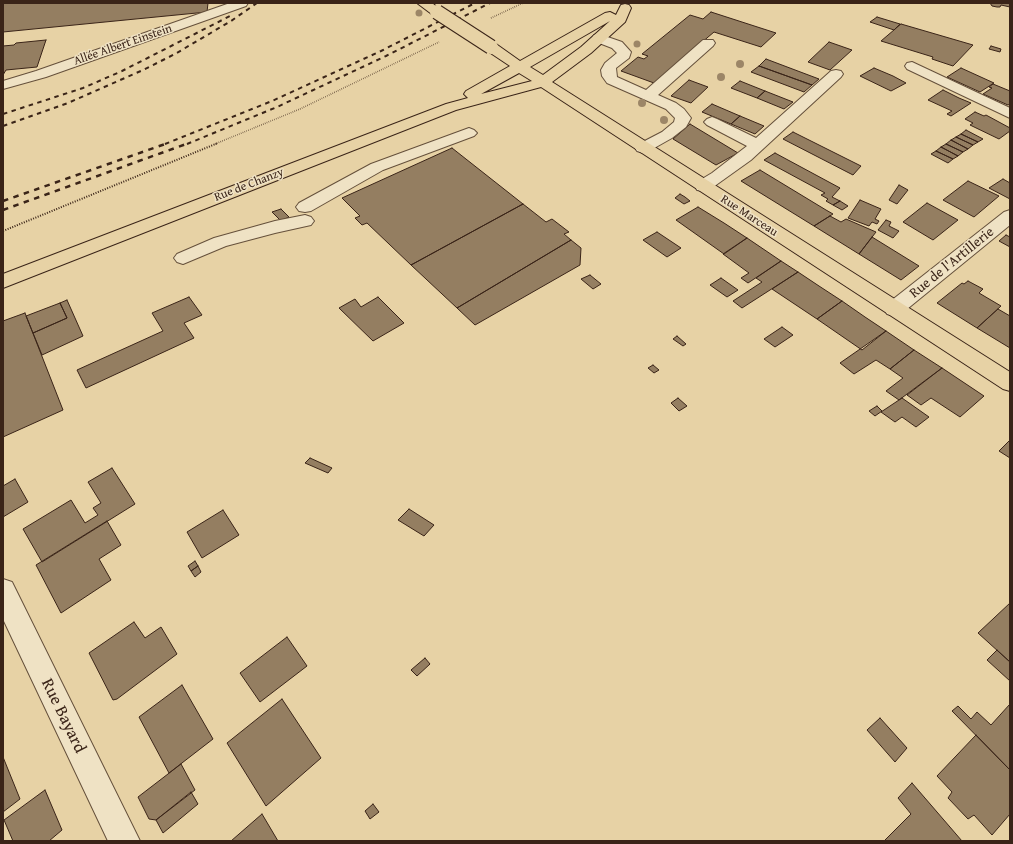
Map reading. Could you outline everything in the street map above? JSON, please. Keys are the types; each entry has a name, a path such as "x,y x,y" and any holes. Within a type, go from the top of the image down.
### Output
{"main road":[{"name":"Rue Marceau","path":"422,3 643,148 1010,383"},
{"path":"543,82 599,38 620,19 629,6"},
{"name":"Rue de Chanzy","path":"451,107 485,85 629,6"},
{"name":"Rue de Chanzy","path":"3,281 451,107 543,82"},
{"name":"Rue de Chanzy","path":"3,276 47,263"}],"street":[{"name":"Allée Albert Einstein","path":"3,86 242,3"},
{"path":"599,38 616,45 624,52 624,55 610,66 608,70 609,76 612,80 649,95 679,112 683,118 681,124 667,135 643,148"},
{"path":"649,95 708,43"},
{"path":"912,66 939,81 1010,114"},
{"path":"703,186 718,177 757,145 836,74"},
{"path":"712,122 757,145"},
{"path":"183,258 220,242 275,227 305,214 377,167 469,133"},
{"name":"Rue de l'Artillerie","path":"894,309 1010,216"},
{"name":"Rue Bayard","path":"3,591 124,841"}],"path":[{"path":"489,19 523,3"},
{"path":"3,231 300,109 441,41"}],"building":[{"path":"3,3 208,3 207,12 3,32"},
{"path":"990,3 1010,3 1010,7 1001,5 1000,7 992,6"},
{"path":"711,12 776,33 761,47 714,32 654,83 621,71 638,57 644,59 648,56 642,54 690,15 703,19"},
{"path":"877,17 900,24 894,30 870,22"},
{"path":"901,24 973,45 953,66 932,59 933,57 881,41"},
{"path":"46,40 37,67 6,70 3,75 3,46"},
{"path":"829,42 852,50 830,70 808,62"},
{"path":"991,46 1001,49 1000,52 989,49"},
{"path":"766,59 819,79 812,85 759,66"},
{"path":"759,66 812,85 804,92 751,72"},
{"path":"874,68 906,83 891,91 860,76"},
{"path":"961,68 994,83 980,92 947,77"},
{"path":"689,80 708,87 691,103 671,96"},
{"path":"740,81 765,91 757,98 731,88"},
{"path":"993,84 1010,91 1010,104 1008,105 983,94 992,88 989,87"},
{"path":"943,90 971,103 951,116 947,114 952,111 928,100"},
{"path":"765,91 793,102 784,109 757,98"},
{"path":"712,104 740,116 731,124 702,112"},
{"path":"975,112 984,116 986,115 1010,128 1010,131 999,139 970,125 973,123 965,119"},
{"path":"740,116 764,126 755,134 731,124"},
{"path":"690,124 738,153 716,165 673,139"},
{"path":"966,130 983,139 978,142 961,134"},
{"path":"793,132 861,166 853,175 783,139"},
{"path":"961,134 978,142 973,145 956,137"},
{"path":"956,137 973,145 968,149 951,140"},
{"path":"951,140 968,149 963,152 946,144"},
{"path":"946,144 963,152 958,156 941,147"},
{"path":"941,147 958,156 953,159 936,151"},
{"path":"452,148 523,204 411,265 367,223 362,225 355,218 360,216 342,198"},
{"path":"936,151 953,159 948,163 931,154"},
{"path":"775,153 840,188 832,197 840,201 833,205 826,201 828,199 821,195 825,193 764,160"},
{"path":"760,170 833,214 814,226 741,181"},
{"path":"1003,179 1010,183 1010,199 989,188"},
{"path":"968,181 999,196 974,217 943,200"},
{"path":"899,185 908,190 897,204 889,200"},
{"path":"680,194 690,201 684,204 675,198"},
{"path":"860,200 881,209 875,219 879,221 877,224 872,222 869,226 848,218"},
{"path":"840,201 848,206 842,210 833,205"},
{"path":"927,203 958,220 933,240 903,222"},
{"path":"523,204 546,222 552,219 569,232 564,234 571,240 457,308 411,265"},
{"path":"698,207 747,238 724,254 676,220"},
{"path":"281,209 289,217 281,221 272,212"},
{"path":"830,216 841,222 846,219 876,232 859,254 814,226"},
{"path":"886,220 891,222 889,226 899,231 893,238 878,230"},
{"path":"657,232 681,248 667,257 643,240"},
{"path":"1006,235 1010,237 1010,247 999,241"},
{"path":"872,237 919,266 901,280 859,254"},
{"path":"747,238 781,261 748,283 741,278 749,273 723,254"},
{"path":"571,240 581,248 580,265 475,325 457,308"},
{"path":"781,261 798,272 742,308 733,301 762,282 756,278"},
{"path":"798,272 842,301 817,319 772,289"},
{"path":"590,275 601,284 593,289 581,279"},
{"path":"721,278 738,290 727,297 710,285"},
{"path":"968,281 983,289 979,293 1001,306 977,328 937,303 962,283 964,284"},
{"path":"189,297 202,315 184,323 194,338 86,388 77,370 163,331 152,313"},
{"path":"378,297 404,323 373,341 339,308 355,299 361,307"},
{"path":"67,300 83,336 42,355 33,333 67,318 60,303"},
{"path":"842,301 886,331 862,350 817,319"},
{"path":"60,303 67,318 33,333 26,316"},
{"path":"998,309 1010,316 1010,348 977,328"},
{"path":"25,313 63,410 3,437 3,321"},
{"path":"782,327 793,335 775,347 764,339"},
{"path":"886,331 914,350 890,369 876,360 854,374 840,363"},
{"path":"677,336 686,344 683,346 673,339"},
{"path":"914,350 942,368 899,400 886,391 903,378 890,369"},
{"path":"653,365 659,370 654,373 648,368"},
{"path":"942,368 984,396 960,417 931,398 921,405 907,395"},
{"path":"678,398 687,406 679,411 671,403"},
{"path":"902,398 929,417 916,427 902,417 895,422 881,412"},
{"path":"877,406 882,411 875,416 869,411"},
{"path":"1010,440 1010,458 999,451"},
{"path":"310,458 332,468 328,473 305,463"},
{"path":"112,468 135,504 42,562 23,529 71,500 85,523 98,515 93,508 101,503 88,482"},
{"path":"15,479 28,502 3,517 3,486"},
{"path":"409,509 434,525 424,536 398,520"},
{"path":"223,510 239,535 202,558 187,532"},
{"path":"107,521 121,545 99,559 111,580 61,613 36,565"},
{"path":"195,561 198,566 191,571 188,566"},
{"path":"198,566 201,572 195,577 191,571"},
{"path":"1010,603 1010,662 978,633"},
{"path":"134,622 145,638 161,627 177,654 117,699 113,700 89,653"},
{"path":"287,637 307,666 260,702 240,673"},
{"path":"997,650 1010,662 1010,681 987,660"},
{"path":"425,658 430,664 417,676 411,670"},
{"path":"182,685 213,739 169,773 139,717"},
{"path":"282,699 321,758 266,806 227,743"},
{"path":"1010,704 1010,770 952,711 958,706 971,719 977,712 991,725"},
{"path":"880,718 907,748 895,762 867,730"},
{"path":"976,735 1010,770 1010,814 992,835 974,815 968,819 948,798 952,792 937,776"},
{"path":"3,757 20,799 3,812"},
{"path":"181,764 195,790 156,820 149,819 138,797"},
{"path":"912,783 962,841 884,841 911,814 898,798"},
{"path":"45,790 62,830 49,841 13,841 4,820"},
{"path":"191,792 198,804 163,833 156,820"},
{"path":"373,804 379,812 370,819 365,811"},
{"path":"262,814 278,841 231,841"}],"railway":[{"path":"3,126 68,103 143,70 175,54 231,21 257,3"},
{"path":"165,144 272,101 381,51 475,3"},
{"path":"187,144 277,107 386,56 490,3"},
{"path":"3,114 83,88 122,71 232,15"},
{"path":"3,201 168,143"},
{"path":"3,210 189,143"}]}
